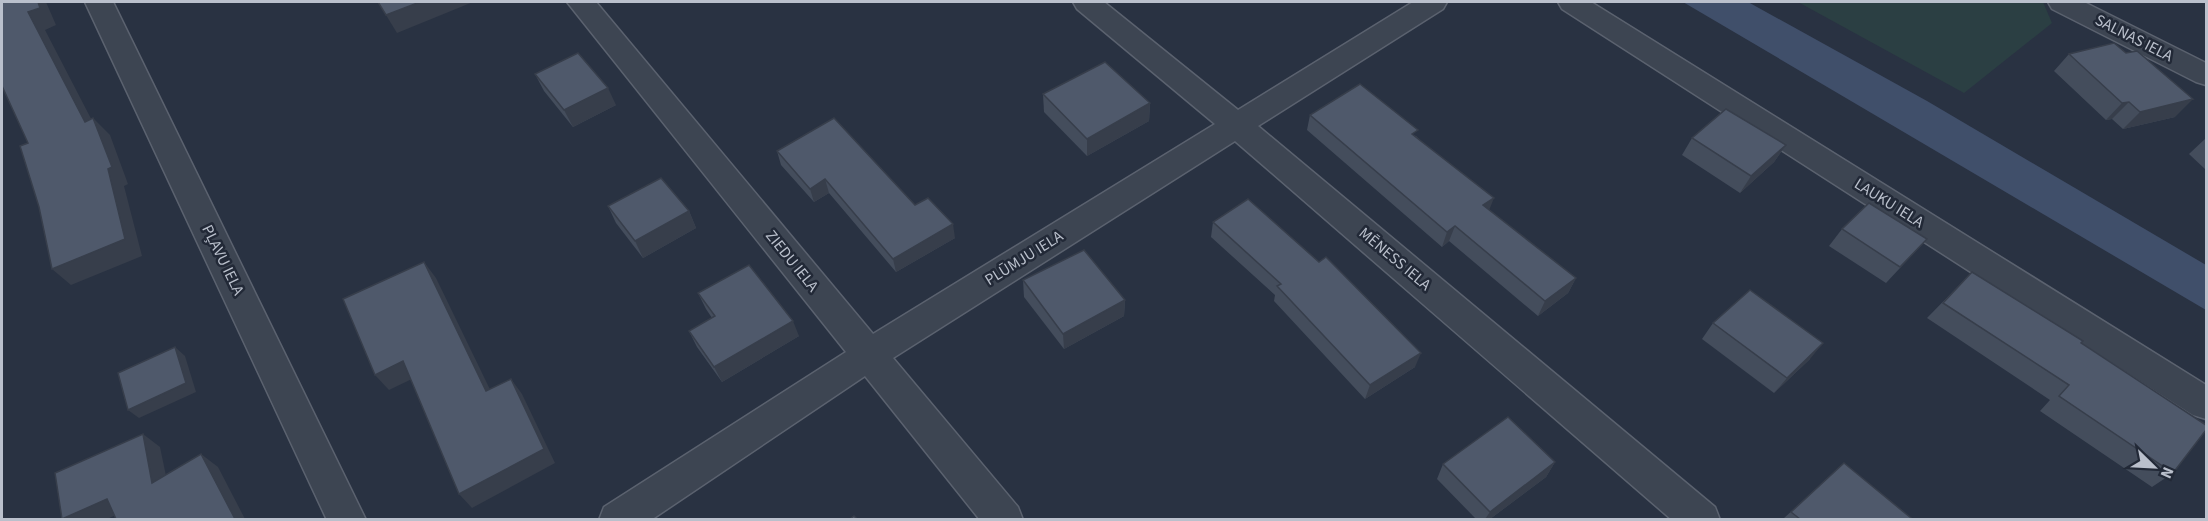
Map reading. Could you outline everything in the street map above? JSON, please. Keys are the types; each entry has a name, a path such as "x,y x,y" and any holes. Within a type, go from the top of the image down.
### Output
{"street":[{"name":"PĻAVU IELA","path":"99,2 347,519"},
{"name":"ZIEDU IELA","path":"581,2 1004,519"},
{"name":"MĒNESS IELA","path":"1087,2 1238,126 1701,519"},
{"name":"PLŪMJU IELA","path":"618,519 869,355 1433,2"},
{"name":"LAUKU IELA","path":"1572,2 2206,404"},
{"name":"SALNAS IELA","path":"2062,2 2206,75"}],"green space":[{"path":"1798,2 2043,2 2052,23 1964,93"}],"water":[{"path":"1683,2 1748,2 1927,101 2206,265 2206,310"}],"building":[{"path":"2,2 38,2 40,8 28,12 85,122 93,118 112,167 108,169 125,239 52,269 39,207 20,146 28,143 2,86"},
{"path":"378,2 420,2 386,15"},
{"path":"2114,43 2126,53 2137,51 2193,99 2140,112 2129,102 2122,103 2069,54"},
{"path":"578,53 608,88 564,110 535,74"},
{"path":"1105,62 1150,103 1087,139 1043,94"},
{"path":"1360,84 1418,130 1412,134 1494,198 1483,205 1576,278 1545,301 1455,226 1447,232 1310,115"},
{"path":"1726,109 1786,145 1751,176 1692,138"},
{"path":"834,118 915,205 928,198 953,224 893,259 825,179 810,189 777,151"},
{"path":"661,178 689,211 635,241 608,206"},
{"path":"1248,199 1319,262 1326,257 1421,353 1370,385 1277,286 1281,284 1213,222"},
{"path":"1869,203 1927,239 1900,267 1842,229"},
{"path":"1084,250 1125,300 1063,334 1023,280"},
{"path":"424,262 486,391 511,379 544,449 459,494 403,361 375,375 343,299"},
{"path":"749,265 793,321 714,367 689,331 715,316 698,293"},
{"path":"1972,272 2083,341 2081,343 2206,425 2206,430 2173,473 2059,396 2069,385 1943,303"},
{"path":"1750,290 1823,343 1787,378 1713,323"},
{"path":"175,347 186,383 128,410 118,373"},
{"path":"1508,417 1555,462 1490,512 1443,464"},
{"path":"143,434 152,483 201,454 235,519 116,519 107,499 62,519 55,473"},
{"path":"1844,463 1911,518 1800,519 1791,512"}]}
